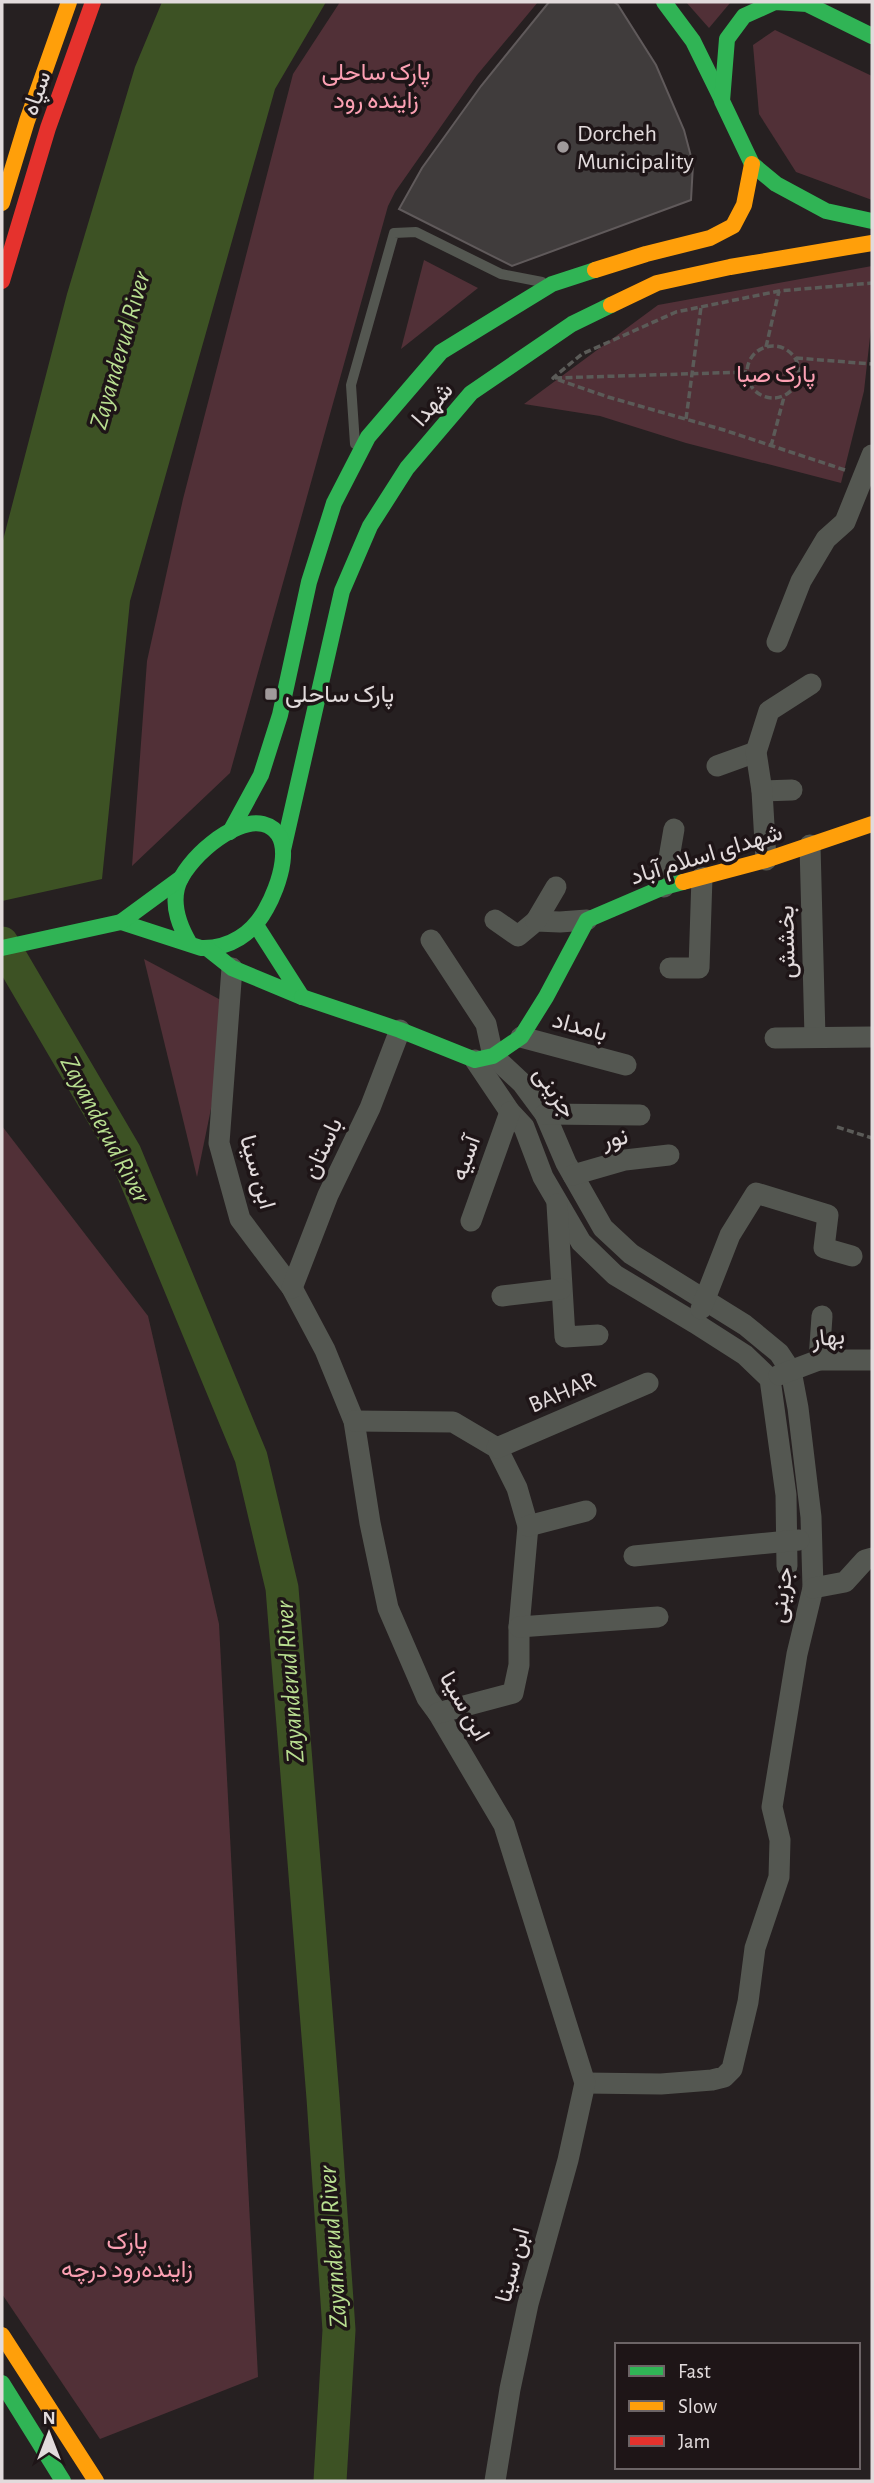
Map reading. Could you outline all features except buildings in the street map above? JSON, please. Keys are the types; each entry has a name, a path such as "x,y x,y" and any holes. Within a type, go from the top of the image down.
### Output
{"main road":[{"name":"سپاه","path":"2,203 8,162 69,2"},
{"name":"سپاه","path":"2,281 48,128 93,2"},
{"path":"664,2 692,41 752,164 776,184 826,211 872,221"},
{"path":"722,101 727,39 744,16 775,2 804,2 872,36"},
{"name":"شهدا","path":"230,832 261,775 280,715 309,582 334,503 368,437 441,352 552,284 646,254 710,238 733,226 744,205 752,164"},
{"name":"شهدا","path":"283,850 342,591 370,526 407,468 471,393 572,324 657,283 730,267 872,243"},
{"path":"190,944 181,931 176,914 175,895 181,877 192,861 207,848 243,824 253,822 267,825 278,835 283,850 276,890 256,925 245,937 208,949"},
{"name":"شهدای اسلام آباد","path":"587,920 664,887 766,860 872,824"},
{"path":"2,948 121,922 181,877"},
{"path":"121,922 208,949 232,968 302,996 484,1058 521,1037 546,997 587,920"},
{"path":"256,925 302,996"},
{"path":"2,2335 8,2360 96,2481"},
{"path":"2,2383 63,2481"}],"street":[{"path":"777,642 801,581 826,539 845,522 872,455"},
{"path":"766,860 762,791 756,752 769,711 811,684"},
{"path":"718,766 756,752"},
{"path":"762,791 792,790"},
{"path":"664,887 674,829"},
{"name":"بخشش","path":"810,845 815,1037"},
{"path":"670,968 699,968 702,877"},
{"path":"495,920 518,936 536,921 556,887"},
{"path":"536,921 587,920"},
{"path":"431,940 486,1024 484,1058 510,1112 524,1127 543,1177 581,1242 615,1275 745,1355 770,1379 786,1496 787,1566"},
{"name":"ابن سینا","path":"232,968 219,1143 240,1219 292,1289 325,1350 354,1421 370,1523 388,1608 427,1698 505,1825 585,2083 568,2160 528,2304 510,2389 495,2481"},
{"name":"باستان","path":"292,1289 328,1195 370,1108 400,1030"},
{"name":"بامداد","path":"521,1037 626,1065"},
{"path":"775,1038 872,1037"},
{"name":"جزینی","path":"484,1058 522,1083 545,1114 573,1175 603,1228 631,1254 745,1325 779,1353 791,1371 806,1464 813,1588 797,1654 772,1807 780,1840 779,1877 755,1948 748,2002 732,2068 724,2077 712,2080 661,2084 585,2083"},
{"name":"آسیه","path":"471,1221 510,1112"},
{"path":"545,1114 640,1115"},
{"name":"نور","path":"573,1175 625,1160 669,1155"},
{"path":"695,1323 730,1235 756,1193 828,1215 824,1248 852,1256"},
{"path":"557,1203 565,1337 598,1335"},
{"path":"615,1275 631,1254"},
{"path":"502,1296 561,1289"},
{"path":"820,1360 822,1316"},
{"name":"بهار","path":"770,1379 820,1360 872,1360"},
{"name":"BAHAR","path":"497,1448 648,1383"},
{"path":"354,1421 453,1422 497,1448 517,1488 528,1527 519,1627 519,1665 513,1693 438,1713"},
{"path":"528,1527 586,1511"},
{"path":"634,1556 812,1539"},
{"path":"813,1588 845,1582 865,1560 872,1558"},
{"path":"519,1627 658,1617"}],"lane":[{"path":"355,461 351,385 394,233 415,232 501,274 552,284"}],"path":[{"path":"553,378 582,354 676,312 779,290 872,283"},
{"path":"766,347 779,290"},
{"path":"686,419 701,307"},
{"path":"784,396 767,398 752,388 747,372 752,356 766,347 782,347 796,358 872,365"},
{"path":"771,446 784,396 797,384 799,375 796,358"},
{"path":"553,378 747,372"},
{"path":"553,378 862,476"},
{"path":"836,1127 872,1138"}],"green space":[{"name":"پارک ساحلی زاینده رود","path":"340,2 538,2 477,75 388,206 230,773 132,866 147,661 183,499 293,74"},
{"path":"686,2 727,2 730,3 709,28"},
{"path":"775,30 872,76 872,200 796,172 759,114 753,45"},
{"path":"424,260 478,288 401,349"},
{"name":"پارک صبا","path":"872,266 872,319 864,391 841,483 686,443 600,416 524,404 658,305"},
{"path":"144,959 232,1006 197,1177"},
{"name":"پارک زاینده‌رود درچه","path":"2,1126 148,1316 219,1624 258,2377 100,2439 2,2294"}],"water":[{"path":"162,2 326,2 275,89 130,601 102,879 2,901 2,544 67,294 135,67"}],"waterway":[{"name":"Zayanderud River","path":"2,943 125,1153 251,1457 282,1588 339,2330 330,2481"}],"traffic: fast":[{"path":"664,2 693,41 721,98"},
{"path":"872,36 807,4 775,2 744,16 727,39 722,101 752,164 776,184 826,211 872,221"},
{"path":"230,832 261,775 280,715 309,582 334,503 368,437 441,352 552,284 595,270"},
{"path":"283,850 342,591 370,526 407,468 471,393 572,324 611,305"},
{"path":"121,922 201,948 222,946 240,938 261,918 276,888 283,849 274,829 263,824 238,827 212,843 189,866 177,888 176,910 190,944"},
{"path":"2,948 121,922 181,878"},
{"path":"302,997 400,1030 475,1060 493,1056 521,1037 546,997 587,920 664,887 683,882"},
{"path":"208,949 232,968 302,997 256,925"},
{"path":"2,2383 63,2481"}],"traffic: slow":[{"path":"2,203 27,121 69,2"},
{"path":"595,270 710,238 733,226 744,205 752,164"},
{"path":"611,305 657,283 730,267 872,243"},
{"path":"683,882 766,860 872,824"},
{"path":"2,2335 96,2481"}],"traffic: jam":[{"path":"2,281 48,128 93,2"}],"place":[{"name":"Dorcheh Municipality","path":"563,147"},
{"name":"پارک ساحلی","path":"271,694"}]}
